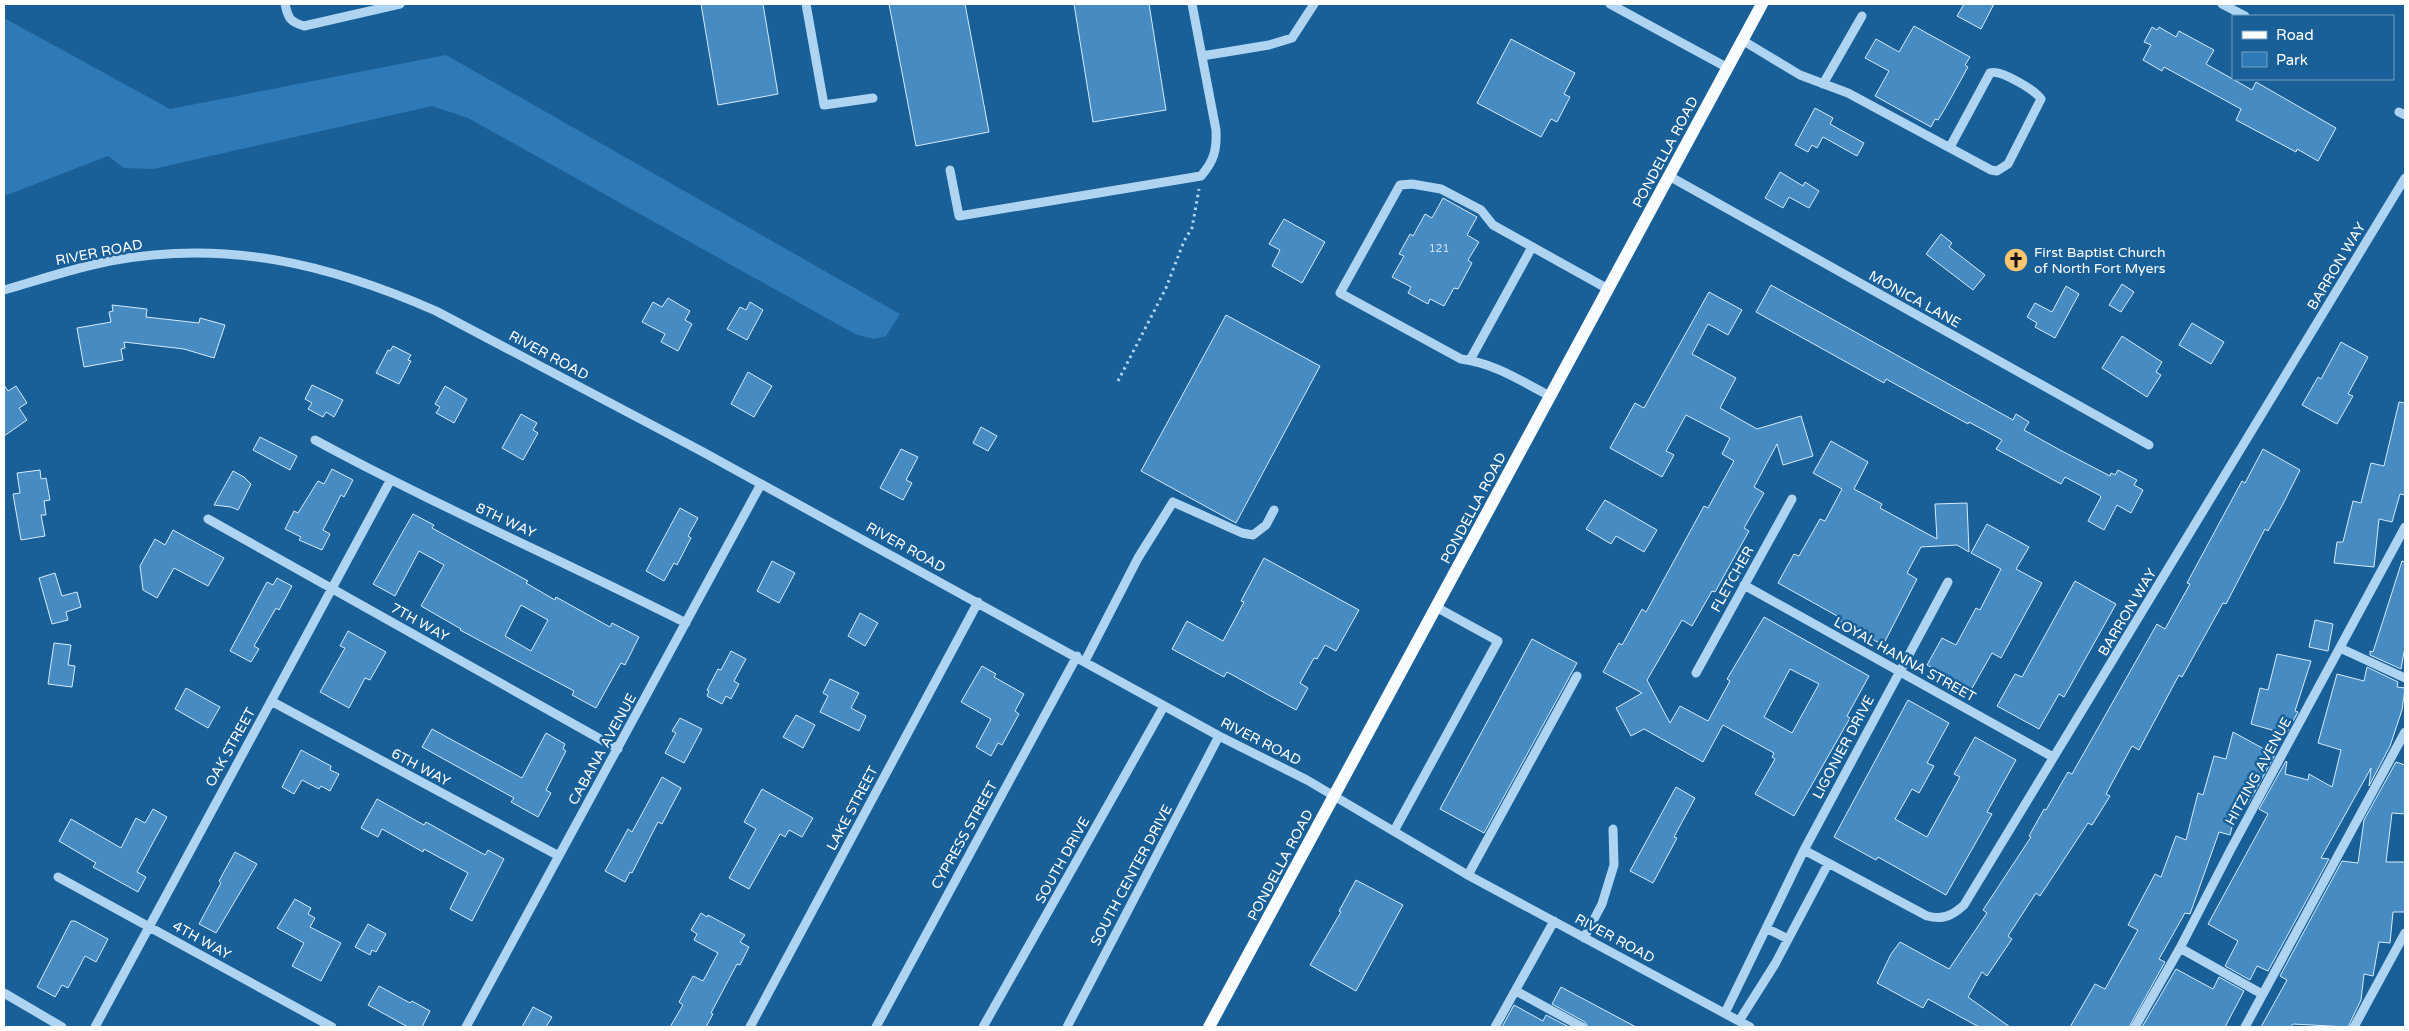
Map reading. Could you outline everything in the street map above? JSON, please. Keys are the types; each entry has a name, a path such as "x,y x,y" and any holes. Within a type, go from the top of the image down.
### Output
{"main road":[{"name":"PONDELLA ROAD","path":"1210,1027 1762,4"}],"street":[{"path":"285,4 288,18 292,23 304,26 400,4"},
{"path":"806,4 824,105 873,98"},
{"path":"950,170 959,216 1201,176 1212,163 1217,148 1216,130 1192,4"},
{"path":"1202,56 1269,45 1292,38 1314,4"},
{"path":"1610,4 1728,68"},
{"path":"2222,4 2243,15"},
{"path":"1822,84 1862,16"},
{"path":"1742,40 1795,72 1854,96 1991,170 2002,169 2008,164 2041,99 2031,89 2000,73 1990,73 1950,147"},
{"name":"MONICA LANE","path":"1669,176 2149,445"},
{"name":"BARRON WAY","path":"1804,850 1927,916 1948,917 1964,904 2120,651 2405,178"},
{"path":"1550,396 1483,362 1461,359 1340,293 1400,185 1412,184 1441,189 1481,210 1493,226 1608,289"},
{"path":"1470,360 1532,246"},
{"name":"RIVER ROAD","path":"4,290 109,261 190,253 254,256 335,272 436,311 761,484 1077,656 1219,736 1307,780 1468,875 1750,1027"},
{"name":"8TH WAY","path":"316,440 390,481 686,623"},
{"name":"OAK STREET","path":"95,1027 390,481"},
{"name":"CABANA AVENUE","path":"466,1027 761,484"},
{"name":"FLETCHER","path":"1696,673 1792,499"},
{"path":"1085,661 1138,558 1173,502 1242,534 1253,535 1266,525 1274,510"},
{"name":"7TH WAY","path":"208,519 618,749"},
{"name":"HITZING AVENUE","path":"2135,1027 2180,948 2231,849 2405,527"},
{"name":"LIGONIER DRIVE","path":"1725,1014 1804,850 1948,582"},
{"name":"LOYAL HANNA STREET","path":"1744,585 2053,757"},
{"name":"LAKE STREET","path":"750,1027 978,602"},
{"path":"1394,831 1498,641 1436,607"},
{"path":"2340,648 2405,678"},
{"name":"CYPRESS STREET","path":"876,1027 1077,656"},
{"path":"1468,875 1577,676"},
{"name":"6TH WAY","path":"271,701 558,856"},
{"name":"SOUTH DRIVE","path":"983,1027 1164,706"},
{"path":"2244,1027 2405,732"},
{"name":"SOUTH CENTER DRIVE","path":"1067,1027 1219,736"},
{"path":"1584,938 1602,904 1614,865 1613,829"},
{"path":"1739,1022 1788,939 1828,864"},
{"name":"4TH WAY","path":"58,877 332,1027"},
{"path":"1495,1027 1554,921"},
{"path":"1766,928 1788,939"},
{"path":"2354,1027 2405,933"},
{"path":"2180,948 2262,994"},
{"path":"1516,991 1582,1027"},
{"path":"4,993 62,1027"}],"path":[{"path":"1118,381 1166,288 1184,241 1192,228 1201,176"}],"green space":[{"path":"4,18 170,109 446,55 900,314 886,336 874,339 855,334 468,118 432,106 153,169 124,168 108,156 4,196"}],"building":[{"path":"701,4 763,4 778,94 718,105"},
{"path":"889,4 965,4 989,132 916,146"},
{"path":"1074,4 1149,4 1166,110 1093,122"},
{"path":"1964,4 1994,4 1981,29 1957,16"},
{"path":"1914,26 1970,57 1965,65 1968,67 1947,105 1938,120 1935,119 1931,127 1875,96 1889,71 1865,58 1876,39 1899,52"},
{"path":"2152,27 2157,30 2159,27 2176,37 2179,31 2214,50 2206,64 2252,90 2256,82 2336,128 2318,161 2297,149 2296,152 2236,120 2241,109 2164,67 2162,71 2143,60 2151,45 2144,42"},
{"path":"1511,39 1575,73 1564,94 1570,97 1557,122 1551,119 1541,137 1477,103"},
{"path":"1815,108 1833,118 1830,124 1864,143 1857,156 1823,137 1817,148 1812,145 1808,152 1795,145"},
{"path":"1780,172 1803,186 1805,182 1819,191 1809,208 1789,197 1783,208 1765,198"},
{"path":"1443,198 1477,217 1467,235 1479,242 1468,260 1472,263 1458,289 1454,288 1444,306 1430,299 1428,304 1408,293 1411,287 1392,277 1404,256 1399,254 1410,234 1413,236 1425,214 1432,218"},
{"path":"1284,219 1325,242 1302,283 1272,266 1280,250 1269,244"},
{"path":"1941,234 1952,243 1949,247 1985,275 1973,290 1926,254"},
{"path":"2122,284 2134,292 2121,312 2109,305"},
{"path":"1771,285 2013,420 2016,414 2029,422 2024,430 2060,450 2110,476 2111,473 2115,475 2118,470 2137,480 2134,485 2143,490 2131,513 2117,505 2104,530 2088,521 2101,497 2099,495 2065,477 2061,484 1996,449 2002,440 1969,422 1968,424 1886,379 1884,383 1756,312"},
{"path":"2066,286 2079,294 2055,338 2035,327 2037,323 2027,317 2035,303 2052,312"},
{"path":"1709,292 1742,310 1728,335 1708,324 1692,354 1736,378 1720,408 1757,429 1801,416 1813,456 1783,465 1777,444 1754,487 1764,493 1744,528 1749,531 1715,592 1712,591 1692,626 1682,620 1647,680 1670,723 1680,706 1708,721 1730,681 1727,679 1764,617 1869,676 1847,716 1850,718 1794,816 1755,794 1775,759 1772,757 1774,753 1723,725 1703,762 1644,729 1631,736 1616,708 1642,693 1603,672 1619,643 1622,645 1642,609 1646,612 1704,506 1708,508 1734,461 1722,454 1730,438 1686,415 1666,451 1674,455 1662,477 1610,448 1635,403 1644,408","holes":["1790,669 1819,684 1792,733 1764,717"]},
{"path":"668,298 690,311 685,320 692,324 678,351 661,342 665,334 642,322 653,302 662,307"},
{"path":"750,302 763,310 747,340 727,329 740,307 746,310"},
{"path":"112,305 147,309 146,317 199,323 200,318 225,325 214,358 184,349 124,342 125,348 121,349 123,360 84,367 77,328 111,322 109,312 113,311"},
{"path":"1226,315 1320,366 1236,523 1141,471"},
{"path":"2192,323 2224,342 2211,364 2179,345"},
{"path":"2122,336 2162,362 2156,372 2161,375 2147,397 2102,368"},
{"path":"2341,342 2368,357 2348,394 2353,396 2337,424 2302,405 2318,377 2321,379"},
{"path":"393,346 411,355 408,360 411,361 399,384 376,373 388,350 390,351"},
{"path":"748,372 772,386 754,417 731,404"},
{"path":"4,385 8,391 16,386 27,403 19,408 27,420 4,436"},
{"path":"312,385 343,400 334,417 326,412 323,417 308,409 312,403 305,399"},
{"path":"445,386 467,399 454,423 436,413 440,407 435,404"},
{"path":"2399,402 2405,403 2405,495 2400,494 2392,522 2379,519 2374,567 2334,563 2337,542 2343,542 2353,501 2361,503 2371,463 2384,466"},
{"path":"521,414 537,423 533,430 538,433 523,460 502,448"},
{"path":"981,427 997,436 988,451 973,443"},
{"path":"260,437 297,456 290,470 253,450"},
{"path":"1831,441 1868,462 1854,489 1882,504 1880,508 1937,539 1935,504 1967,503 1969,552 1957,545 1921,547 1907,573 1917,579 1883,645 1838,620 1839,617 1778,583 1794,554 1799,556 1820,519 1825,521 1842,489 1813,473"},
{"path":"901,449 918,457 906,480 912,483 903,500 880,488"},
{"path":"2263,449 2300,470 2283,504 2268,531 2265,529 2226,604 2223,603 2182,677 2179,675 2139,750 2132,746 2106,794 2110,796 2092,825 2088,823 2040,896 2036,893 2008,936 2012,939 1987,976 1982,972 1968,997 2010,1027 1979,1027 1928,999 1923,1008 1877,983 1891,954 1900,942 1949,969 1987,913 1983,910 2031,837 2029,836 2044,809 2046,810 2068,772 2072,774 2157,624 2165,629 2190,584 2187,583 2242,481 2245,483"},
{"path":"332,469 353,480 344,497 341,495 323,530 330,534 322,550 299,540 301,537 285,529 294,511 298,513 318,481 324,484"},
{"path":"40,470 41,479 46,478 50,500 44,501 46,515 41,515 45,536 21,540 13,494 20,493 17,473"},
{"path":"233,471 244,477 251,484 238,510 231,507 214,505"},
{"path":"1605,500 1657,530 1644,552 1616,536 1611,544 1586,529"},
{"path":"680,508 698,518 688,536 691,538 677,565 674,563 664,581 646,571"},
{"path":"413,514 434,525 432,528 528,581 526,583 555,600 556,597 610,627 612,623 639,637 625,665 621,663 596,708 572,695 574,691 460,630 421,606 444,565 419,551 395,596 373,584","holes":["521,605 548,620 531,651 505,636"]},
{"path":"1987,524 2029,547 2016,569 2042,583 2001,658 1992,653 1971,690 1927,665 1942,638 1956,645 1976,608 1980,610 2001,569 1971,553"},
{"path":"173,530 224,558 208,586 174,568 157,598 143,590 140,566 155,539 165,545"},
{"path":"1264,558 1359,610 1336,651 1325,645 1317,659 1314,658 1300,683 1308,688 1296,710 1227,672 1224,677 1172,649 1187,621 1223,641 1244,602 1241,601"},
{"path":"772,561 795,573 779,603 757,591"},
{"path":"2402,561 2405,562 2405,647 2401,669 2370,655 2370,651 2373,652"},
{"path":"55,573 62,596 77,592 81,607 66,612 68,620 52,624 39,578"},
{"path":"277,578 292,586 279,610 276,608 254,646 259,649 251,662 230,651 267,582 273,585"},
{"path":"2075,581 2116,604 2064,697 2059,694 2039,729 1997,706 2015,674 2022,677"},
{"path":"860,613 878,623 865,646 848,636"},
{"path":"2315,620 2333,624 2328,651 2309,647"},
{"path":"348,631 386,652 370,680 365,678 349,708 320,692 345,648 340,646"},
{"path":"1532,639 1577,663 1484,833 1440,809"},
{"path":"54,643 71,645 68,665 75,666 72,687 48,684"},
{"path":"731,651 746,659 734,681 739,684 731,699 726,696 722,704 707,696 709,691 707,690 718,669 721,670"},
{"path":"2277,654 2311,661 2295,711 2298,712 2286,734 2251,724 2260,688 2268,690"},
{"path":"982,666 996,674 994,677 1024,694 1015,711 1019,714 1002,745 998,743 991,756 976,747 991,719 961,702"},
{"path":"2367,667 2398,682 2397,687 2405,688 2402,710 2390,746 2369,786 2371,768 2321,858 2329,859 2268,971 2257,966 2250,980 2225,966 2238,941 2208,924 2268,814 2259,809 2286,761 2285,774 2308,780 2309,774 2332,787 2341,750 2318,743 2337,674 2364,681"},
{"path":"830,679 859,693 851,708 866,716 859,731 820,712 828,696 823,693"},
{"path":"186,688 220,707 208,728 175,709"},
{"path":"1908,700 1949,723 1927,763 1934,766 1919,793 1912,789 1895,819 1927,837 1960,777 1954,774 1975,737 2016,760 1987,812 1992,814 1946,895 1878,857 1876,860 1834,837"},
{"path":"796,715 815,725 803,748 783,737"},
{"path":"680,718 702,729 684,763 665,753 676,733 672,731"},
{"path":"432,729 522,778 546,733 565,744 563,749 566,751 546,790 551,793 538,817 511,802 514,798 422,747"},
{"path":"2233,732 2275,755 2248,804 2239,798 2230,835 2219,832 2190,914 2185,913 2159,959 2165,962 2129,1027 2070,1027 2095,984 2105,989 2138,930 2128,925 2155,874 2161,877 2176,836 2186,840 2198,793 2203,795 2214,756 2226,759"},
{"path":"301,750 331,766 330,770 339,774 330,791 321,786 319,789 302,780 294,794 282,787"},
{"path":"2396,762 2405,765 2405,814 2392,813 2386,862 2405,862 2405,912 2393,912 2390,943 2379,942 2373,976 2364,974 2361,1000 2348,1027 2293,1024 2291,1027 2261,1027 2287,980 2280,976 2342,861 2358,863 2364,820"},
{"path":"662,777 681,788 662,824 658,822 632,873 630,872 625,882 605,871 628,829 632,832"},
{"path":"1676,787 1695,798 1674,837 1677,838 1653,883 1630,871"},
{"path":"762,789 813,818 802,837 789,830 785,837 780,834 749,889 729,878 756,829 744,822"},
{"path":"377,799 424,825 426,822 485,855 488,850 504,859 472,921 450,909 468,873 424,849 423,852 382,829 378,837 361,828"},
{"path":"153,809 167,817 137,872 146,877 138,892 93,867 96,863 59,841 71,819 121,848 136,818 145,823"},
{"path":"235,852 257,864 216,933 199,924"},
{"path":"1356,880 1403,905 1356,991 1310,965 1341,912 1339,911"},
{"path":"295,899 311,908 308,914 315,918 310,927 341,943 321,981 292,966 304,943 277,928"},
{"path":"701,913 745,935 740,942 749,947 740,965 737,964 711,1013 713,1014 706,1027 670,1027 683,1005 679,1002 693,976 703,981 718,953 694,940 697,934 691,930"},
{"path":"71,921 75,921 108,939 96,962 85,956 68,988 62,985 55,997 37,987"},
{"path":"368,924 386,934 376,952 372,950 370,955 355,947"},
{"path":"2176,969 2213,989 2219,977 2244,991 2225,1027 2142,1027"},
{"path":"379,986 410,1003 412,1001 430,1011 422,1027 408,1027 368,1005"},
{"path":"1561,987 1636,1027 1588,1027 1585,1022 1552,1004"},
{"path":"1514,1005 1543,1021 1546,1015 1569,1027 1502,1027"},
{"path":"533,1007 552,1017 546,1027 522,1027"}],"place":[{"name":"First Baptist Church of North Fort Myers","path":"2016,260"}]}
